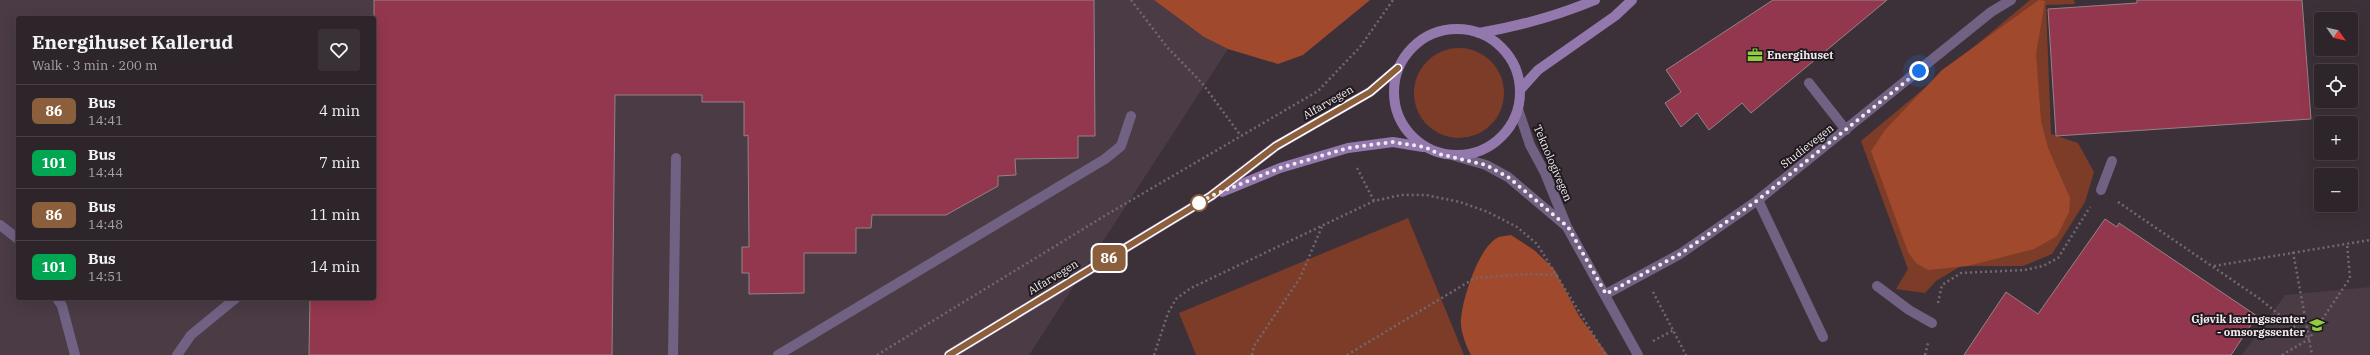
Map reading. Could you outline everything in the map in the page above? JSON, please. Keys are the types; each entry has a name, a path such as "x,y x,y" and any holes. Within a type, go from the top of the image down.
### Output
{"main road":[{"path":"1479,33 1500,46 1515,66 1520,90 1518,109 1509,128 1495,143 1476,153 1454,156 1439,154 1425,147 1407,133 1396,113 1393,90 1398,68 1411,48 1431,34 1455,29 1479,33 1517,26 1562,14 1595,0"},
{"path":"1520,90 1538,70 1615,16 1632,0"},
{"name":"Alfarvegen","path":"949,355 1211,196 1276,146 1370,92 1398,68"},
{"name":"Alfarvegen","path":"1211,196 1280,168 1348,148 1392,142 1425,147"}],"street":[{"name":"Studievegen","path":"1606,294 1680,254 1758,200 1991,12 2011,0"},
{"path":"1809,83 1846,130"},
{"name":"Teknologivegen","path":"1518,109 1530,145 1545,173 1568,227 1638,355"},
{"path":"778,355 806,336 961,247 1105,158 1121,146 1130,116"},
{"name":"Teknologivegen","path":"1454,156 1486,165 1508,177 1568,227"},
{"path":"673,355 676,158"},
{"path":"2101,190 2112,161"},
{"path":"1758,200 1823,337"},
{"path":"0,225 16,237"},
{"path":"1878,286 1909,310 1932,323"},
{"path":"59,300 62,306 75,355"},
{"path":"177,355 191,335 234,300"}],"path":[{"path":"1131,0 1167,47 1202,83 1241,136"},
{"path":"877,355 1318,91 1360,47 1393,0"},
{"path":"1356,165 1374,201"},
{"path":"1942,285 1961,273 2025,270 2043,266 2058,258 2101,190 2266,303 2309,340"},
{"path":"1154,355 1154,351 1168,313 1176,299 1186,292 1323,224 1374,201 1401,195 1426,195 1460,202 1488,212 1517,227 1537,244 1558,275 1606,355"},
{"path":"1252,355 1254,346 1300,278 1323,224"},
{"path":"2214,266 2370,240"},
{"path":"2282,355 2309,340 2350,278 2347,244"},
{"path":"2293,252 2312,355"},
{"path":"1346,355 1475,278 1529,274 1558,275"},
{"path":"1642,275 1674,330 1686,355"},
{"path":"1652,341 1674,330"}],"shaded area":[{"path":"0,0 1154,0 1204,37 1228,49 1029,355 0,355"},
{"path":"1154,0 1370,0 1303,55 1278,64 1228,49 1204,37"},
{"path":"2030,0 2074,0 2075,4 2046,5 2051,134 2078,143 2094,172 2085,202 2052,254 2023,266 1961,266 1936,281 1925,293 1896,289 1908,269 1861,141"},
{"path":"2039,0 2045,1 2036,54 2041,121 2048,148 2070,198 2069,212 2057,236 2034,249 1968,266 1928,270 1916,263 1908,252 1871,151 1885,130 1942,70"},
{"path":"1450,48 1468,48 1484,55 1497,68 1504,84 1504,102 1497,118 1484,131 1468,138 1450,138 1434,131 1421,118 1414,102 1414,84 1421,68 1434,55"},
{"path":"1408,218 1464,355 1196,355 1179,313"},
{"path":"1511,235 1534,250 1554,269 1579,316 1608,355 1471,355 1461,328 1462,311 1468,287 1478,262 1492,242 1499,237"},
{"name":"Gjøvik læringssenter - omsorgssenter","path":"2370,287 2370,355 2242,355 2285,295"}],"building":[{"path":"374,0 1094,0 1095,136 1078,136 1078,158 1015,159 1016,175 998,176 998,186 946,215 872,215 871,228 856,228 856,253 804,253 804,293 749,294 749,273 742,273 742,247 749,247 748,135 744,136 744,102 702,102 702,95 615,95 612,355 309,355 310,300 376,300 376,16 374,16"},
{"name":"Energihuset","path":"1773,0 1887,0 1751,113 1742,103 1709,130 1697,113 1681,127 1665,103 1681,92 1666,70"},
{"path":"2137,0 2302,0 2311,119 2056,136 2048,9 2137,3"},
{"path":"2105,219 2117,227 2119,223 2257,316 2231,355 1964,355 2006,292 2038,314"}],"bus line":[{"name":"86","path":"949,355 1211,196 1276,146 1331,116 1370,92 1398,68"}],"place":[{"name":"Energihuset","path":"1755,55"},
{"name":"Gjøvik læringssenter - omsorgssenter","path":"2317,325"}],"route":[{"path":"1199,203 1197,204 1211,196 1280,168 1348,148 1392,142 1425,147 1439,154 1454,156 1486,165 1508,177 1568,227 1584,258 1606,294 1680,254 1758,200 1919,71"}]}
